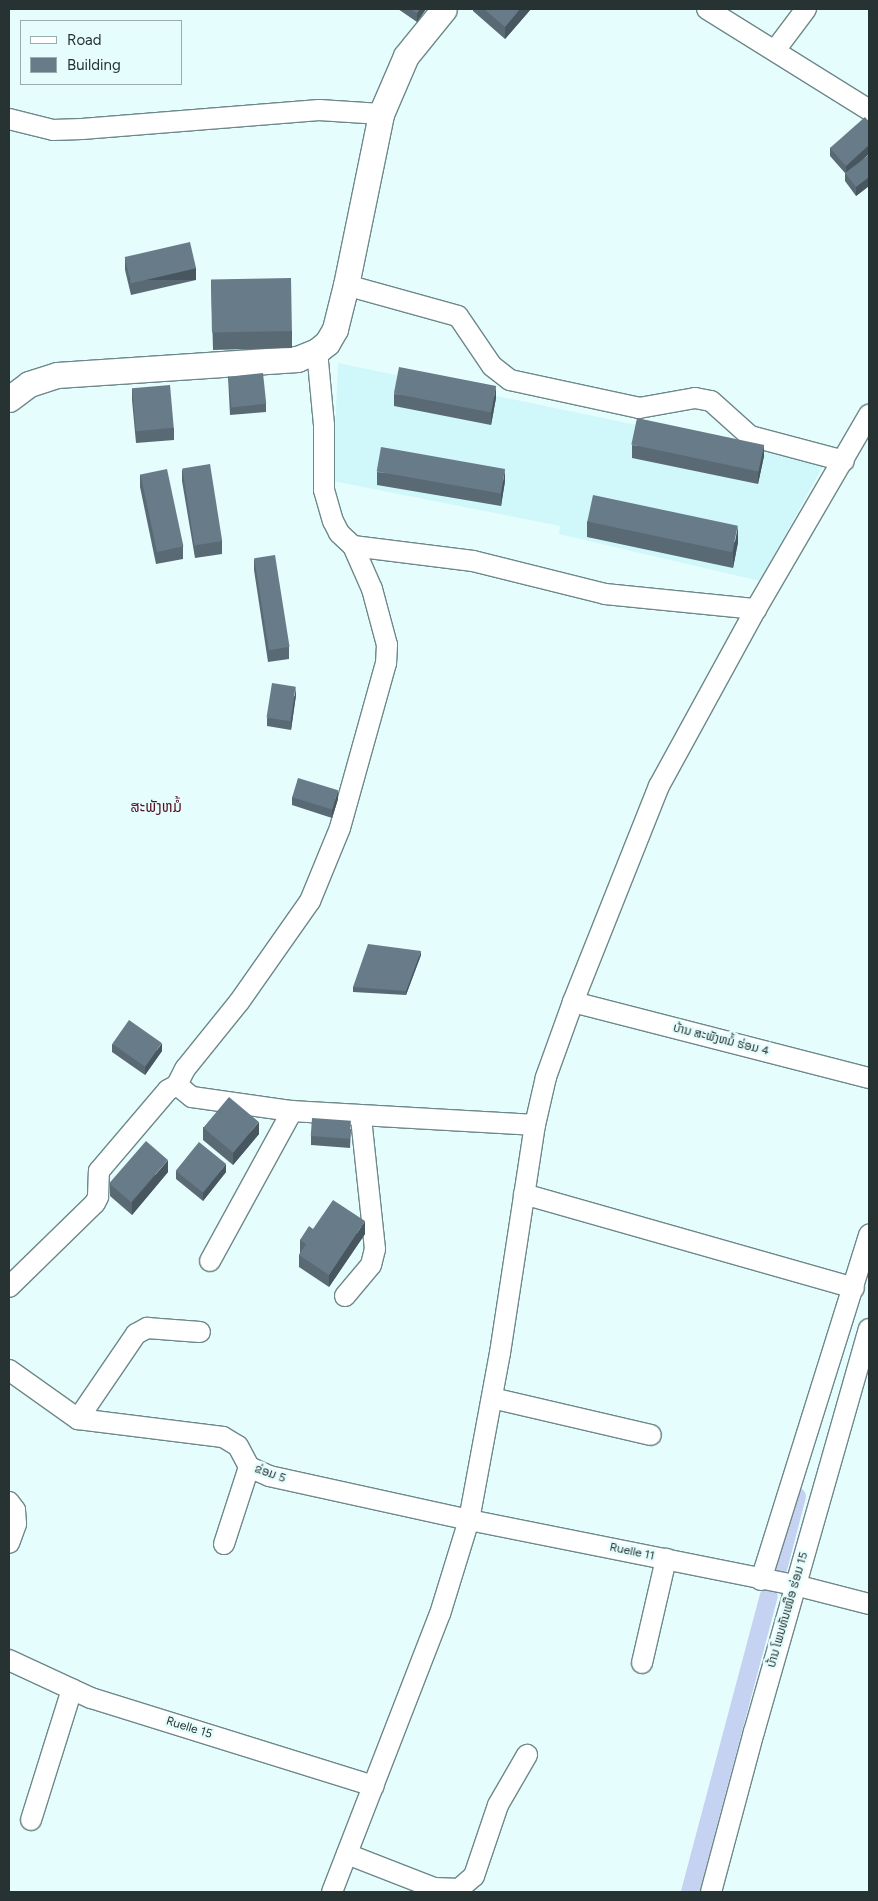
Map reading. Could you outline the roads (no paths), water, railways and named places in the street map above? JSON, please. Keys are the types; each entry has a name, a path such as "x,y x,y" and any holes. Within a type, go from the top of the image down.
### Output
{"street":[{"path":"9,399 29,384 57,375 297,359 317,351 335,329 346,285 381,114 406,56 444,9"},
{"path":"707,9 776,49 869,110"},
{"path":"776,49 806,9"},
{"path":"9,119 53,130 82,130 319,110 381,114"},
{"path":"346,285 458,316 492,366 510,380 639,408 695,398 711,401 750,436 844,461"},
{"path":"9,1287 94,1203 98,1197 99,1170 168,1090 177,1085 184,1069 239,1002 310,900 340,828 386,663 387,646 372,589 353,546 339,532 333,520 324,490 324,425 317,351"},
{"path":"332,1892 440,1614 470,1520 492,1398 535,1125 546,1077 573,1002 642,823 756,609 844,461 869,415"},
{"path":"353,546 472,561 606,594 756,609"},
{"name":"ບ້ານ ສະພັງຫມໍ້ ຮ່ອມ 4","path":"573,1002 869,1078"},
{"path":"177,1085 192,1098 292,1111 361,1117 535,1125"},
{"path":"210,1261 292,1111"},
{"path":"345,1296 371,1265 375,1249 361,1117"},
{"path":"524,1194 854,1288"},
{"path":"761,1580 854,1288 869,1235"},
{"path":"78,1419 136,1334 147,1328 200,1332"},
{"name":"ບ້ານ ໂພນທັນເໜືອ ຮ່ອມ 15","path":"711,1892 795,1585 869,1329"},
{"name":"ຂ່ອມ 5","path":"9,1370 78,1419 223,1437 238,1446 249,1467 269,1476 470,1520"},
{"path":"492,1398 651,1435"},
{"path":"224,1544 249,1467"},
{"path":"9,1502 15,1510 16,1524 9,1543"},
{"name":"Ruelle 11","path":"470,1520 761,1580 795,1585 869,1604"},
{"path":"642,1663 666,1559"},
{"name":"Ruelle 15","path":"9,1660 72,1689 374,1786"},
{"path":"31,1820 72,1689"},
{"path":"347,1854 434,1888 459,1889 474,1876 498,1805 527,1755"}],"waterway":[{"path":"778,1569 797,1496"},
{"path":"690,1892 769,1596"}],"district":[{"name":"ສະພັງຫມໍ້","path":"156,808"}]}
